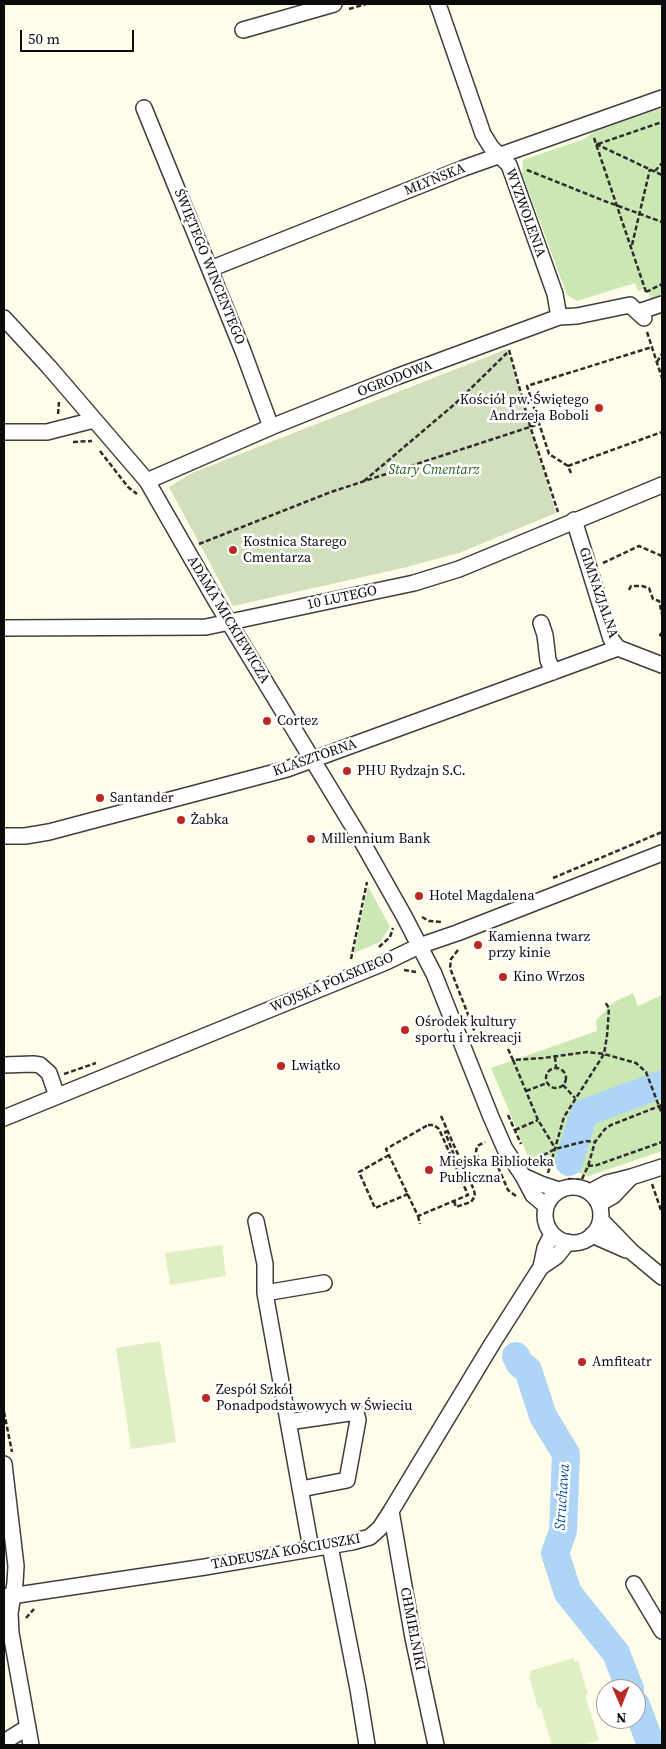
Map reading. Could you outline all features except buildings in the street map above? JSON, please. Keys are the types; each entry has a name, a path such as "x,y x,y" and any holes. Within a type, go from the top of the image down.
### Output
{"street":[{"path":"243,30 334,4"},
{"name":"WYZWOLENIA","path":"438,4 483,134 509,165 555,294 559,317"},
{"name":"MŁYŃSKA","path":"210,268 464,168 662,98"},
{"name":"ŚWIĘTEGO WINCENTEGO","path":"144,108 210,268 271,427"},
{"path":"641,315 662,304"},
{"name":"OGRODOWA","path":"147,481 271,427 559,317 578,316 630,305 641,315"},
{"name":"ADAMA MICKIEWICZA","path":"4,318 147,481 229,623 360,838 404,916 434,974 506,1149 526,1169 533,1195 546,1206"},
{"path":"4,432 47,432 94,420"},
{"name":"10 LUTEGO","path":"4,628 206,627 229,623 423,580 458,569 662,485"},
{"name":"GIMNAZJALNA","path":"568,523 608,630 618,648 662,666"},
{"path":"541,623 545,635 548,660 553,672"},
{"name":"KLASZTORNA","path":"4,836 26,836 49,832 287,769 618,648"},
{"name":"WOJSKA POLSKIEGO","path":"4,1118 386,962 419,946 662,853"},
{"path":"4,1065 40,1065 51,1078 57,1096"},
{"path":"595,1198 614,1196 631,1178 662,1167"},
{"path":"526,1169 541,1184 559,1190"},
{"path":"601,1220 598,1228 585,1240 577,1243 568,1242 552,1234 546,1221 546,1206 551,1197 559,1190 569,1187 580,1187 595,1198 601,1220 632,1252 662,1277"},
{"path":"256,1221 265,1264 265,1293 311,1549"},
{"name":"TADEUSZA KOŚCIUSZKI","path":"8,1596 205,1567 352,1542 370,1536 380,1528 391,1512 492,1344 541,1267 545,1248 552,1234"},
{"path":"592,1235 632,1252"},
{"name":"TADEUSZA KOŚCIUSZKI","path":"541,1267 557,1256 568,1242"},
{"path":"265,1293 324,1283"},
{"path":"288,1422 356,1412 358,1420 347,1480 300,1489"},
{"path":"8,1460 16,1566 15,1583 8,1596 11,1633 31,1745"},
{"name":"CHMIELNIKI","path":"391,1512 413,1638 436,1745"},
{"path":"330,1546 367,1745"},
{"path":"634,1584 662,1631"},
{"path":"4,1742 28,1727"}],"path":[{"path":"596,144 662,122"},
{"path":"592,134 645,293 662,284"},
{"path":"596,144 662,175"},
{"path":"654,171 662,162"},
{"path":"526,169 662,222"},
{"path":"631,247 650,169"},
{"path":"641,315 662,378"},
{"path":"571,473 568,466 549,454 527,386 652,346"},
{"path":"364,481 456,403 509,348 530,426 568,523"},
{"path":"657,362 662,354"},
{"path":"657,362 662,361"},
{"path":"195,545 295,505 539,424"},
{"path":"568,466 662,432"},
{"path":"599,565 639,546 662,556"},
{"path":"629,590 631,586 649,588 653,600 659,601 662,614"},
{"path":"550,879 662,832"},
{"path":"354,957 351,959 367,879 371,886"},
{"path":"420,915 429,921 445,921"},
{"path":"371,950 387,942 393,926"},
{"path":"463,947 454,954 449,965 481,1050"},
{"path":"398,973 410,970 419,974"},
{"path":"548,1175 562,1122 575,1098 604,1054 609,1008 605,1002"},
{"path":"508,1049 538,1120 555,1149"},
{"path":"513,1060 555,1057 576,1053 604,1054 636,1063 646,1072 661,1106 662,1114"},
{"path":"555,1057 556,1067"},
{"path":"51,1078 99,1062"},
{"path":"552,1068 561,1068 566,1076 563,1084 555,1088 547,1083 546,1074 552,1068"},
{"path":"526,1091 547,1083"},
{"path":"563,1084 575,1098"},
{"path":"581,1180 600,1133 611,1125 661,1106"},
{"path":"507,1113 522,1146"},
{"path":"441,1116 475,1196 470,1202 456,1207 454,1201"},
{"path":"516,1130 538,1120"},
{"path":"418,1216 468,1195 439,1129 434,1125 428,1125 386,1149 420,1224"},
{"path":"448,1131 445,1132 454,1155 451,1156"},
{"path":"457,1171 479,1161 476,1152 477,1146 487,1142 484,1136"},
{"path":"526,1169 555,1149 586,1141 595,1142"},
{"path":"588,1166 597,1165 662,1142"},
{"path":"389,1156 359,1172 375,1208 408,1194"},
{"path":"450,1165 454,1163"},
{"path":"497,1166 508,1190 520,1199"},
{"path":"651,1180 662,1213"},
{"path":"4,1412 8,1460"},
{"path":"25,1623 27,1616 40,1605"}],"green space":[{"path":"662,108 662,303 654,307 648,291 646,292 645,288 638,291 635,283 577,301 567,295 522,173 523,160 584,139 596,130"},
{"name":"Stary Cmentarz","path":"507,349 556,513 459,553 403,568 233,606 169,487 192,473"},
{"path":"368,886 390,927 380,942 354,953"},
{"path":"633,993 638,1006 662,995 662,1151 589,1176 529,1159 491,1068 597,1031 596,1020 614,1002"},
{"path":"222,1245 226,1276 170,1285 165,1253"},
{"path":"160,1341 176,1442 131,1449 116,1348"},
{"path":"574,1658 575,1662 578,1661 588,1694 585,1695 599,1740 582,1745 552,1745 541,1708 538,1709 529,1676 531,1675 530,1671"}],"waterway":[{"name":"Struchawa","path":"569,1162 584,1113 662,1084"},
{"name":"Struchawa","path":"516,1356 520,1364 528,1370 543,1416 566,1454 563,1531 555,1553 568,1593 616,1653 626,1679"},
{"name":"Struchawa","path":"645,1729 651,1745"}],"place":[{"name":"Kościół pw. Świętego Andrzeja Boboli","path":"599,408"},
{"name":"Kostnica Starego Cmentarza","path":"233,550"},
{"name":"Cortez","path":"267,721"},
{"name":"PHU Rydzajn S.C.","path":"347,771"},
{"name":"Santander","path":"100,798"},
{"name":"Żabka","path":"181,820"},
{"name":"Millennium Bank","path":"311,839"},
{"name":"Hotel Magdalena","path":"419,896"},
{"name":"Kamienna twarz przy kinie","path":"478,945"},
{"name":"Kino Wrzos","path":"503,977"},
{"name":"Ośrodek kultury sportu i rekreacji","path":"405,1030"},
{"name":"Lwiątko","path":"281,1066"},
{"name":"Miejska Biblioteka Publiczna","path":"429,1170"},
{"name":"Amfiteatr","path":"582,1362"},
{"name":"Zespół Szkół Ponadpodstawowych w Świeciu","path":"206,1398"}]}
